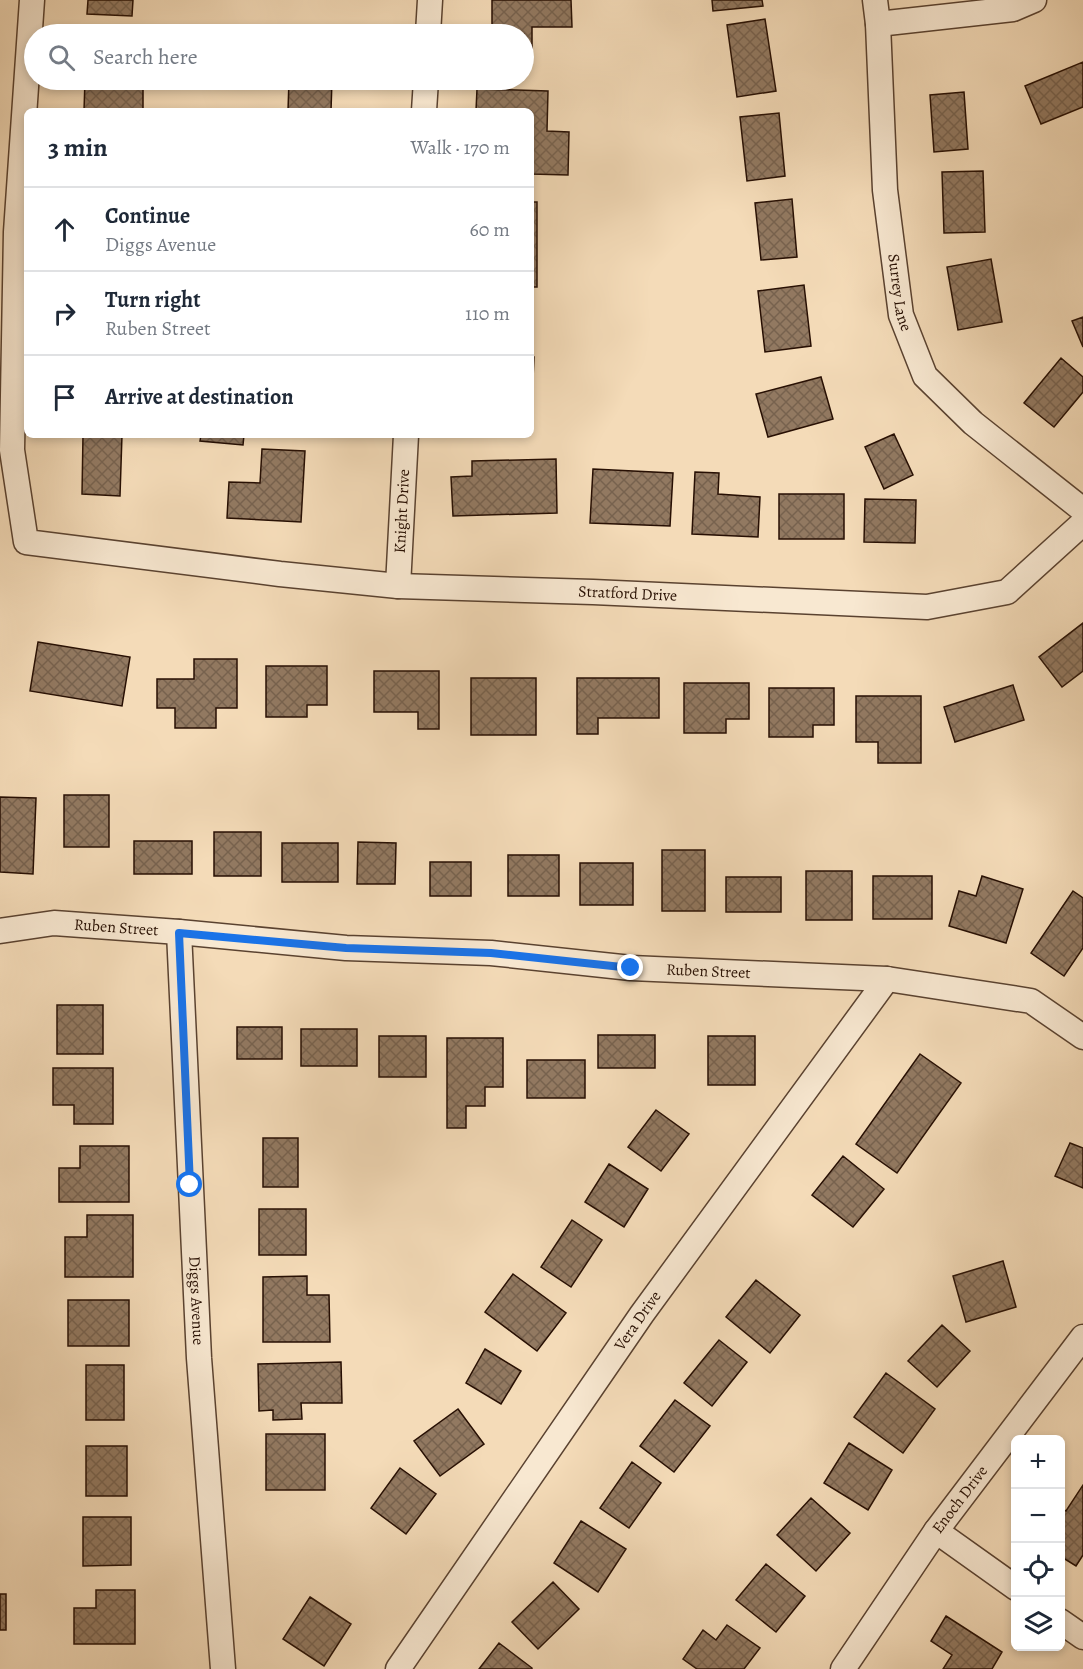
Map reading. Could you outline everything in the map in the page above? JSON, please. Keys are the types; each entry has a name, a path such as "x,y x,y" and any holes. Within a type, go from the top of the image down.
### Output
{"street":[{"name":"Stratford Drive","path":"30,24 32,0"},
{"path":"429,24 430,0"},
{"name":"Surrey Lane","path":"875,0 885,190 901,315 925,376 972,423 1083,510"},
{"path":"878,24 1013,9 1034,0"},
{"name":"Stratford Drive","path":"25,108 26,90"},
{"path":"424,108 425,90"},
{"name":"Stratford Drive","path":"24,116 16,232 12,450 26,542 280,574 398,586 927,607 1007,592 1083,523"},
{"name":"Knight Drive","path":"398,586 406,438"},
{"name":"Ruben Street","path":"0,931 54,924 346,948 491,953 631,968 887,979 1031,1001 1083,1037"},
{"name":"Diggs Avenue","path":"179,933 199,1358 223,1669"},
{"name":"Vera Drive","path":"398,1669 642,1314 887,979"},
{"name":"Enoch Drive","path":"843,1669 936,1531 1083,1336"},
{"path":"936,1531 1011,1584"},
{"path":"1065,1624 1083,1637"}],"building":[{"path":"88,0 133,0 132,16 87,14"},
{"path":"492,0 571,0 572,27 492,24"},
{"path":"712,0 762,0 763,6 713,11"},
{"path":"765,19 776,91 737,97 727,25"},
{"path":"1083,62 1083,107 1041,124 1025,86"},
{"path":"85,90 143,90 143,108 84,108"},
{"path":"289,90 332,90 331,108 288,108"},
{"path":"477,90 548,91 547,131 569,132 568,175 534,174 534,108 476,108"},
{"path":"964,92 968,149 934,152 930,95"},
{"path":"779,113 785,176 747,181 740,117"},
{"path":"983,171 985,232 944,233 942,172"},
{"path":"792,199 797,257 761,260 755,203"},
{"path":"534,202 537,202 537,287 534,287"},
{"path":"991,259 1002,322 958,330 947,267"},
{"path":"804,285 811,346 765,352 758,291"},
{"path":"1083,317 1083,347 1072,321"},
{"path":"1061,358 1083,377 1083,392 1054,427 1024,403"},
{"path":"821,377 833,419 768,437 756,394"},
{"path":"894,434 913,475 884,489 865,447"},
{"path":"83,438 122,438 120,496 82,494"},
{"path":"200,438 244,438 243,445 200,441"},
{"path":"262,449 305,451 301,522 227,518 229,482 260,483"},
{"path":"556,459 557,513 453,516 451,477 472,476 472,461"},
{"path":"593,469 673,473 670,526 590,523"},
{"path":"695,472 719,473 718,494 760,497 758,537 692,534"},
{"path":"779,494 844,494 844,539 779,539"},
{"path":"865,499 916,500 915,543 864,542"},
{"path":"1083,623 1083,671 1062,687 1039,657"},
{"path":"38,642 130,657 122,706 30,691"},
{"path":"194,659 237,659 237,708 216,708 216,728 175,728 175,708 157,708 157,679 194,679"},
{"path":"266,666 327,666 327,705 307,705 307,717 266,717"},
{"path":"374,671 439,671 439,729 418,729 418,712 374,712"},
{"path":"471,678 536,678 536,735 471,735"},
{"path":"577,678 659,678 659,718 598,718 598,734 577,734"},
{"path":"684,683 749,683 749,719 726,719 726,733 684,733"},
{"path":"1013,685 1024,720 955,742 944,707"},
{"path":"769,688 834,688 834,725 813,725 813,737 769,737"},
{"path":"856,696 921,696 921,763 878,763 878,742 856,742"},
{"path":"64,795 109,795 109,847 64,847"},
{"path":"0,797 36,798 33,874 0,872"},
{"path":"214,832 261,832 261,876 214,876"},
{"path":"134,841 192,841 192,874 134,874"},
{"path":"358,842 396,843 395,884 357,884"},
{"path":"282,843 338,843 338,882 282,882"},
{"path":"662,850 705,850 705,911 662,911"},
{"path":"508,855 559,855 559,896 508,896"},
{"path":"430,862 471,862 471,896 430,896"},
{"path":"580,863 633,863 633,905 580,905"},
{"path":"806,871 852,871 852,920 806,920"},
{"path":"873,876 932,876 932,919 873,919"},
{"path":"982,876 1023,889 1006,943 949,926 959,891 976,896"},
{"path":"726,877 781,877 781,912 726,912"},
{"path":"1073,891 1083,898 1083,948 1064,976 1031,953"},
{"path":"57,1005 103,1005 103,1054 57,1054"},
{"path":"237,1027 282,1027 282,1059 237,1059"},
{"path":"301,1029 357,1029 357,1066 301,1066"},
{"path":"598,1035 655,1035 655,1068 598,1068"},
{"path":"379,1036 426,1036 426,1077 379,1077"},
{"path":"708,1036 755,1036 755,1085 708,1085"},
{"path":"447,1038 503,1038 503,1087 485,1087 485,1106 466,1106 466,1128 447,1128"},
{"path":"920,1054 961,1083 897,1173 856,1144"},
{"path":"527,1060 585,1060 585,1098 527,1098"},
{"path":"53,1068 113,1068 113,1124 74,1124 74,1105 53,1105"},
{"path":"656,1110 689,1134 661,1171 628,1147"},
{"path":"263,1138 298,1138 298,1187 263,1187"},
{"path":"1070,1143 1083,1148 1083,1188 1055,1176"},
{"path":"80,1146 129,1146 129,1202 59,1202 59,1168 80,1168"},
{"path":"843,1156 884,1189 853,1227 812,1195"},
{"path":"609,1164 648,1189 624,1227 585,1202"},
{"path":"259,1209 306,1209 306,1255 259,1255"},
{"path":"87,1215 133,1215 133,1277 65,1277 65,1237 87,1237"},
{"path":"572,1220 602,1240 571,1287 541,1267"},
{"path":"1003,1261 1016,1307 966,1322 953,1276"},
{"path":"513,1274 566,1313 537,1351 485,1312"},
{"path":"307,1276 307,1295 329,1295 330,1342 263,1342 263,1277"},
{"path":"756,1280 800,1315 770,1353 726,1317"},
{"path":"68,1300 129,1300 129,1346 68,1346"},
{"path":"942,1325 970,1351 937,1387 908,1361"},
{"path":"719,1340 747,1362 712,1406 684,1383"},
{"path":"485,1349 521,1371 501,1404 466,1383"},
{"path":"341,1362 342,1403 301,1403 302,1419 273,1420 273,1410 259,1411 258,1364"},
{"path":"86,1365 124,1365 124,1420 86,1420"},
{"path":"886,1373 935,1409 903,1453 854,1417"},
{"path":"675,1400 710,1426 674,1472 640,1446"},
{"path":"458,1409 484,1444 440,1476 414,1441"},
{"path":"266,1434 325,1434 325,1490 266,1490"},
{"path":"849,1443 892,1470 868,1510 824,1483"},
{"path":"86,1446 127,1446 127,1496 86,1496"},
{"path":"632,1462 661,1483 629,1528 600,1508"},
{"path":"400,1468 436,1494 406,1534 371,1508"},
{"path":"1083,1485 1083,1555 1076,1566 1065,1559 1066,1511"},
{"path":"811,1498 850,1533 816,1571 777,1535"},
{"path":"83,1517 131,1517 131,1565 83,1566"},
{"path":"581,1521 626,1549 598,1592 554,1563"},
{"path":"766,1564 805,1596 776,1632 736,1600"},
{"path":"553,1582 579,1609 538,1649 512,1622"},
{"path":"96,1590 135,1590 135,1644 74,1644 74,1608 96,1608"},
{"path":"0,1594 6,1594 6,1630 0,1630"},
{"path":"310,1597 351,1624 324,1666 283,1639"},
{"path":"946,1616 1002,1652 992,1669 943,1669 952,1655 931,1641"},
{"path":"727,1625 760,1648 744,1669 697,1669 683,1659 703,1630 716,1640"},
{"path":"499,1643 532,1668 532,1669 479,1669"}],"route":[{"path":"190,1185 179,933 346,948 491,953 631,968"}]}
